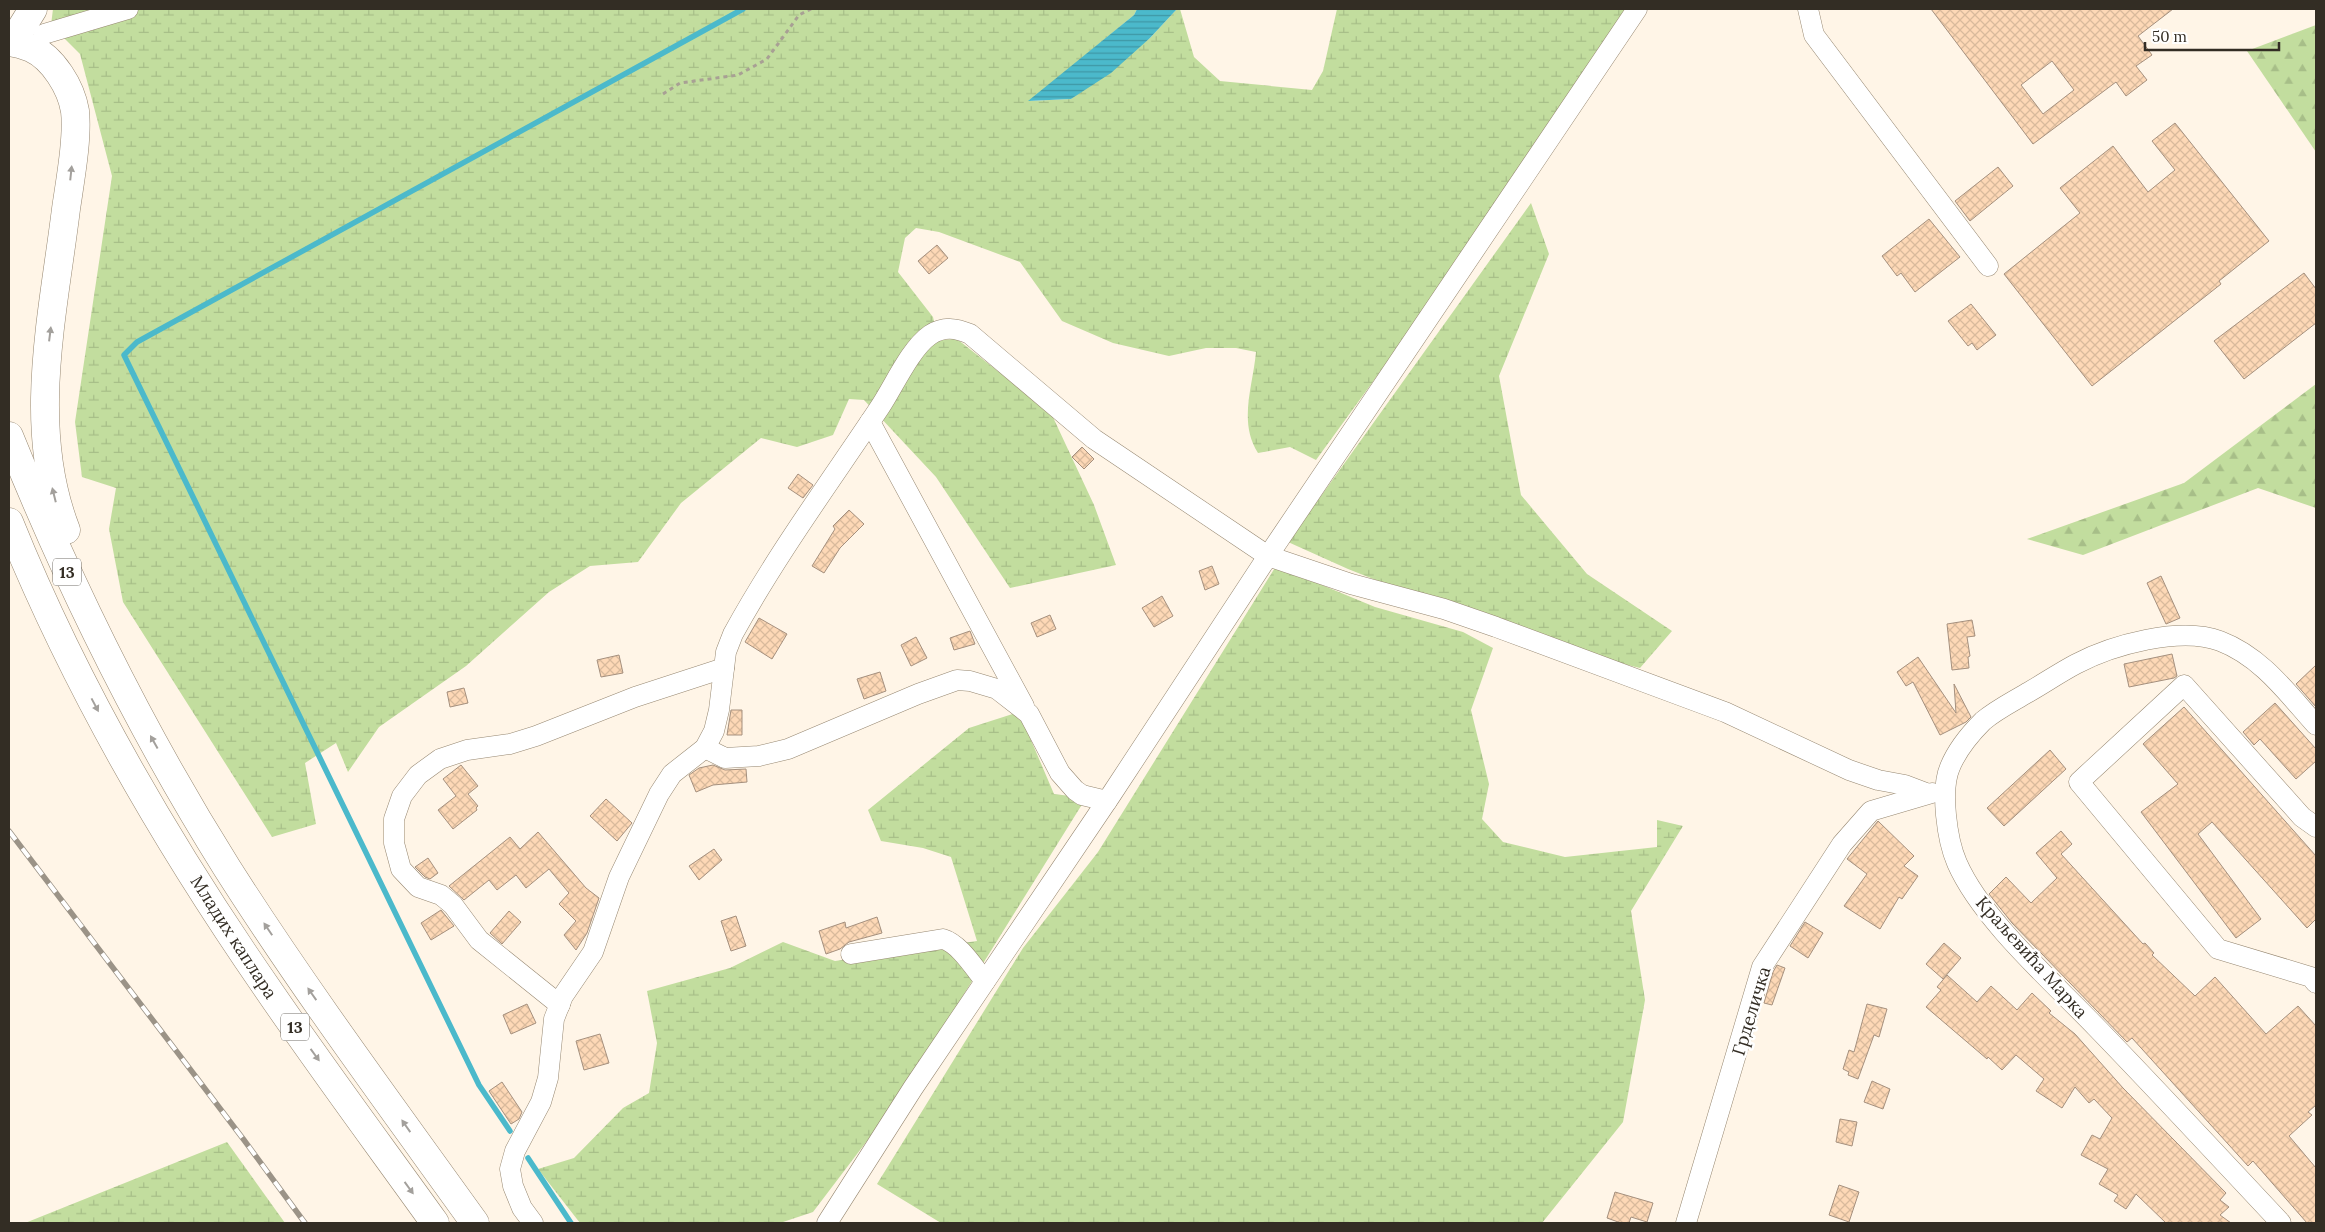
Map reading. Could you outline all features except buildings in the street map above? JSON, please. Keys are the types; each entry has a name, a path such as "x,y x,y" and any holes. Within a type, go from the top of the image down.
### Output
{"highway":[{"path":"33,9 20,30 9,41 31,48 46,58 59,73 68,89 75,111 71,172 48,350 45,391 45,438 49,472 57,508 134,704"},
{"name":"13","path":"9,436 71,581 134,704"},
{"name":"13","path":"9,522 40,596 72,662"},
{"path":"9,554 72,662"},
{"name":"Младих каплара","path":"72,662 137,782 199,885 267,988 435,1223"},
{"name":"Младих каплара","path":"134,704 174,779 227,867 295,969 475,1223"}],"lane":[{"path":"44,34 128,9"},
{"path":"827,1223 913,1088 1107,801 1268,556 1638,9"},
{"path":"1808,9 1814,35 1988,266"},
{"path":"533,1223 522,1208 512,1186 510,1169 515,1151 541,1102 548,1078 554,1019 563,996 593,952 618,877 659,794 672,774 705,748 715,724 726,652 754,597 798,525 870,422 916,349 930,336 942,330 956,328 970,334 1094,439 1268,556 1351,584 1444,609 1496,627 1726,712 1849,770 1878,780 1935,792"},
{"path":"870,422 1060,773 1082,795 1107,801"},
{"name":"Краљевића Марка","path":"2281,1223 2146,1078 2016,944 1977,899 1956,862 1947,821 1935,792 1961,747 1985,720 2076,664 2117,647 2171,636 2196,635 2220,640 2242,651 2264,667 2316,725"},
{"path":"560,1004 479,940 453,905 441,895 418,887 401,869 394,843 394,819 402,796 418,775 440,759 467,750 510,744 536,736 635,697 724,668"},
{"path":"705,748 726,758 758,756 788,749 956,680 988,684 1029,714"},
{"path":"2316,827 2302,816 2184,685 2079,782 2218,949 2311,977 2316,983"},
{"name":"Грделичка","path":"1686,1223 1762,967 1842,844 1871,812 1935,792"},
{"path":"851,954 943,938 950,940 985,981"}],"path":[{"path":"664,94 680,83 738,76 766,59 800,15 810,9"}],"green space":[{"path":"53,9 1137,9 1134,15 1030,101 1071,99 1150,38 1177,9 1180,9 1194,57 1220,81 1312,90 1323,71 1337,9 1628,9 1385,365 1316,460 1290,447 1258,453 1252,441 1248,416 1256,352 1236,348 1206,348 1169,356 1113,343 1062,321 1020,262 939,232 916,228 905,238 898,272 933,317 938,340 957,339 1051,413 1094,505 1116,565 1010,588 936,477 864,400 849,399 833,435 797,447 761,438 681,503 638,562 590,566 549,592 466,666 379,727 348,772 336,743 305,763 316,824 272,837 123,602 109,529 116,488 82,477 75,422 112,176 80,54 51,25"},
{"path":"2316,25 2316,152 2247,51"},
{"path":"1531,203 1549,254 1499,376 1521,495 1587,574 1672,631 1640,668 1530,641 1348,569 1288,542"},
{"path":"2316,384 2316,508 2258,488 2083,555 2027,539 2184,483"},
{"path":"1276,566 1375,607 1463,632 1493,648 1471,710 1489,784 1482,819 1503,842 1565,857 1657,847 1657,820 1683,826 1631,911 1645,1000 1623,1122 1542,1223 941,1223 877,1184 1023,948 1098,852"},
{"path":"1019,712 1054,794 1086,798 898,1100 813,1212 780,1223 580,1223 538,1169 574,1158 623,1108 649,1093 657,1043 647,991 730,968 783,942 835,961 977,941 951,857 923,848 881,841 868,810 969,728"},
{"path":"227,1142 285,1223 25,1223"}],"water":[{"path":"1137,9 1177,9 1150,38 1111,73 1071,99 1028,101 1134,15"}],"waterway":[{"path":"510,1131 479,1085 124,355 137,342 743,9"},
{"path":"528,1158 571,1223"}],"railway":[{"path":"9,831 305,1223"}]}
